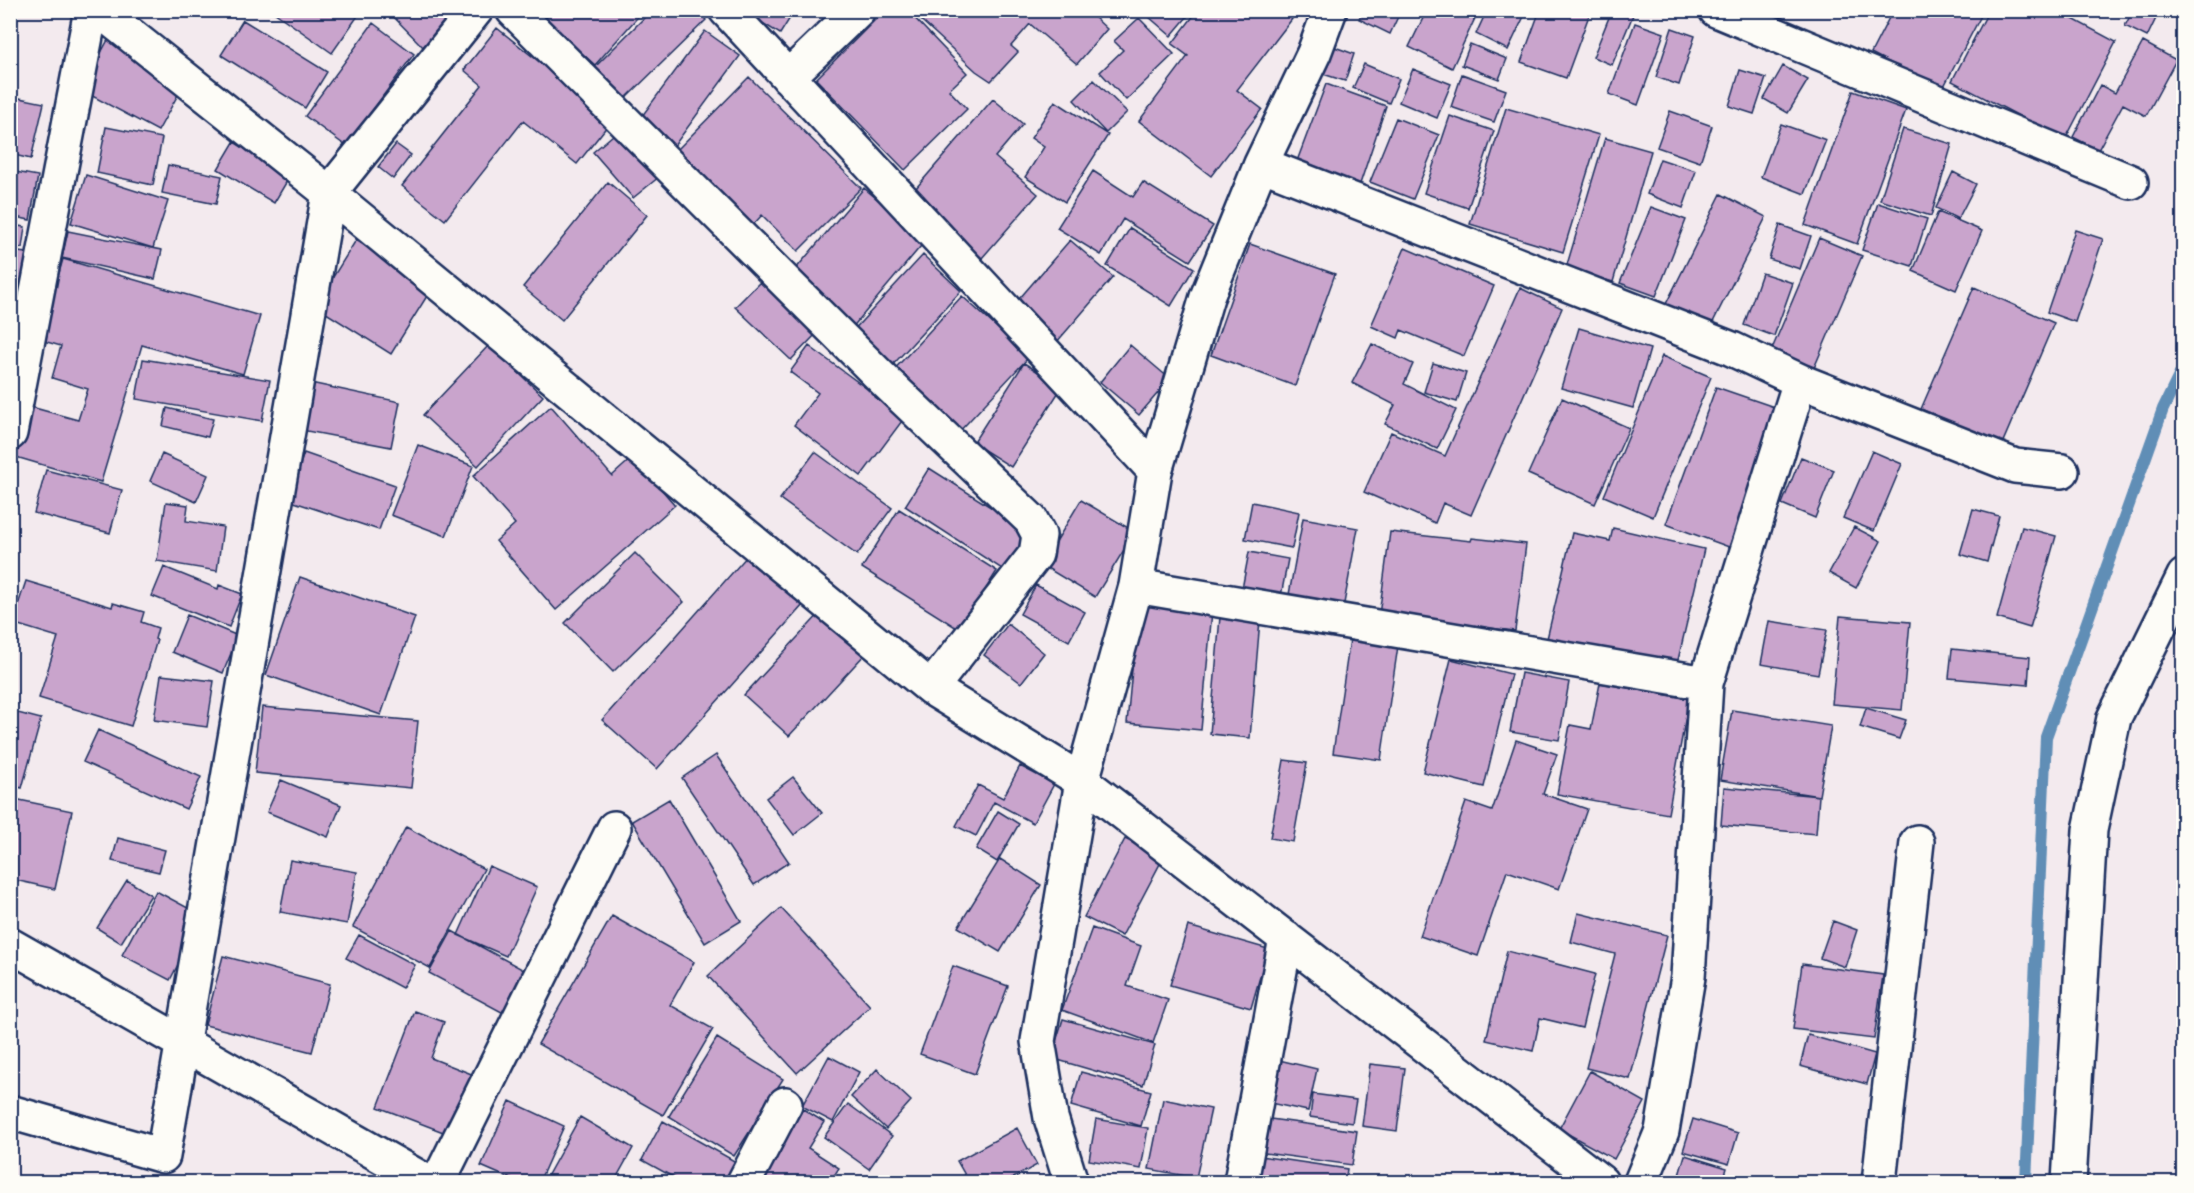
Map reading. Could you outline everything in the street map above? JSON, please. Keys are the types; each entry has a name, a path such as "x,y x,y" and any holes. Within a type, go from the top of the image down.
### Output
{"street":[{"path":"10,433 91,10"},
{"path":"99,10 329,193 931,688 1082,781 1601,1182"},
{"path":"10,1112 163,1156 185,1044 329,193 476,10"},
{"path":"513,10 880,376 1031,520 1039,535 1036,554 931,688"},
{"path":"726,10 1155,471"},
{"path":"788,77 858,10"},
{"path":"1071,1182 1052,1118 1038,1041 1082,781 1136,586 1155,471 1207,297 1261,164 1314,53 1329,10"},
{"path":"1716,10 2131,182"},
{"path":"1261,164 1732,349 1800,381 2015,466 2062,471"},
{"path":"1641,1182 1662,1131 1688,977 1706,683 1800,381"},
{"path":"2069,1182 2090,830 2114,718 2184,576"},
{"path":"1136,586 1706,683"},
{"path":"438,1182 614,828"},
{"path":"1879,1182 1917,842"},
{"path":"1241,1182 1286,938"},
{"path":"10,945 427,1182"},
{"path":"744,1182 785,1104"}],"building":[{"path":"271,10 362,10 332,53"},
{"path":"387,10 459,10 423,47"},
{"path":"534,10 644,10 595,65"},
{"path":"652,10 697,10 706,20 626,98 595,67"},
{"path":"754,10 795,10 780,34 750,15"},
{"path":"885,10 907,10 967,73 949,90 967,109 905,170 816,79"},
{"path":"910,10 1096,10 1092,15 1107,29 1077,64 1030,24 1011,46 1018,52 991,81 976,71"},
{"path":"1141,10 1193,10 1171,36"},
{"path":"1198,10 1281,10 1292,19 1237,90 1262,109 1211,176 1139,121 1188,56 1172,44"},
{"path":"1363,10 1401,10 1390,34 1359,19"},
{"path":"1427,10 1464,10 1476,16 1452,68 1409,47"},
{"path":"1487,10 1527,10 1508,50 1476,34"},
{"path":"1540,10 1591,10 1566,78 1521,62"},
{"path":"1612,10 1633,15 1612,65 1593,57"},
{"path":"1893,10 1984,10 1942,90 1871,53"},
{"path":"1989,10 2056,10 2116,42 2065,140 1952,81"},
{"path":"2133,10 2160,10 2147,37 2125,26"},
{"path":"1139,18 1174,54 1126,100 1100,72 1123,50 1114,41"},
{"path":"243,20 327,72 305,108 221,55"},
{"path":"373,23 414,54 346,146 305,116"},
{"path":"1635,23 1664,33 1638,105 1609,94"},
{"path":"497,28 612,120 577,164 523,121 445,220 402,186 482,85 464,70"},
{"path":"1672,28 1695,36 1679,85 1656,77"},
{"path":"705,31 740,56 674,146 639,120"},
{"path":"109,38 186,80 158,131 81,90"},
{"path":"2143,42 2176,60 2146,116 2123,104 2098,150 2073,137 2100,85 2115,93"},
{"path":"1470,44 1507,59 1499,79 1462,65"},
{"path":"1332,46 1354,54 1345,81 1323,74"},
{"path":"1364,64 1399,79 1389,103 1353,88"},
{"path":"1783,66 1808,80 1788,113 1764,99"},
{"path":"1413,69 1451,84 1437,118 1399,102"},
{"path":"1740,70 1766,78 1754,114 1729,106"},
{"path":"1462,74 1506,90 1494,122 1451,107"},
{"path":"749,77 861,188 798,251 762,215 753,225 677,150"},
{"path":"1094,80 1127,112 1106,133 1074,100"},
{"path":"1326,84 1386,106 1360,184 1297,161"},
{"path":"1853,91 1906,110 1857,244 1805,225"},
{"path":"10,96 44,103 31,159 10,154"},
{"path":"993,99 1023,124 995,157 1038,194 982,258 910,195"},
{"path":"1055,101 1108,135 1065,202 1025,177 1044,147 1031,138"},
{"path":"1506,108 1599,135 1563,252 1470,224"},
{"path":"1670,111 1712,126 1700,162 1657,147"},
{"path":"1450,116 1494,131 1468,208 1424,193"},
{"path":"1396,118 1439,135 1413,199 1370,182"},
{"path":"1781,124 1826,140 1805,194 1761,177"},
{"path":"106,127 162,138 153,185 97,173"},
{"path":"1903,129 1952,144 1931,216 1880,200"},
{"path":"619,130 659,177 633,198 593,152"},
{"path":"1605,138 1651,151 1613,282 1566,268"},
{"path":"234,142 290,176 274,203 218,169"},
{"path":"396,144 411,155 393,179 378,167"},
{"path":"1660,159 1696,171 1683,208 1647,194"},
{"path":"168,165 222,176 216,204 162,193"},
{"path":"10,171 38,176 30,220 10,216"},
{"path":"1093,171 1133,197 1143,182 1213,226 1190,261 1123,219 1101,255 1057,228"},
{"path":"1953,172 1976,184 1958,219 1936,208"},
{"path":"86,175 168,201 153,248 71,223"},
{"path":"608,182 647,215 562,320 523,287"},
{"path":"864,188 926,240 851,329 789,277"},
{"path":"1721,194 1766,217 1709,330 1664,308"},
{"path":"1878,203 1927,219 1912,266 1862,250"},
{"path":"1651,207 1686,220 1656,296 1620,283"},
{"path":"1938,212 1982,231 1956,290 1913,271"},
{"path":"10,225 25,227 22,248 10,246"},
{"path":"1780,225 1811,236 1800,269 1769,259"},
{"path":"1130,228 1194,268 1171,306 1107,266"},
{"path":"2075,230 2103,239 2075,322 2047,312"},
{"path":"68,231 162,250 155,279 62,258"},
{"path":"1819,238 1862,256 1814,368 1772,349"},
{"path":"356,240 432,288 391,354 315,306"},
{"path":"1070,240 1113,277 1056,343 1013,306"},
{"path":"1250,244 1335,274 1295,386 1211,355"},
{"path":"1405,248 1494,286 1464,356 1401,330 1398,338 1371,326"},
{"path":"10,251 26,253 17,324 10,323"},
{"path":"923,255 961,291 888,370 849,335"},
{"path":"63,259 260,316 243,374 142,345 101,482 16,457 31,407 78,420 88,389 52,378 61,346 40,340"},
{"path":"1762,273 1793,283 1774,336 1744,325"},
{"path":"760,282 816,334 791,360 735,307"},
{"path":"1974,287 2054,323 2002,444 1921,409"},
{"path":"1520,288 1562,308 1471,515 1443,503 1435,523 1364,492 1391,432 1445,456"},
{"path":"962,296 1029,357 956,435 890,374"},
{"path":"1579,328 1650,349 1633,408 1561,388"},
{"path":"1372,344 1413,364 1404,384 1456,410 1437,449 1385,424 1395,405 1352,383"},
{"path":"489,345 543,396 478,466 423,415"},
{"path":"1130,345 1170,379 1139,415 1100,382"},
{"path":"809,346 905,417 861,476 794,425 818,393 790,372"},
{"path":"1662,356 1711,377 1653,517 1604,496"},
{"path":"143,359 270,380 262,421 136,399"},
{"path":"1024,363 1062,387 1011,467 973,443"},
{"path":"1433,363 1466,373 1457,402 1424,392"},
{"path":"306,382 400,402 391,447 296,429"},
{"path":"1716,387 1780,409 1729,547 1666,524"},
{"path":"1562,398 1629,428 1595,504 1528,474"},
{"path":"551,406 612,476 633,457 675,505 556,610 496,541 515,524 473,476"},
{"path":"167,408 213,419 208,437 163,426"},
{"path":"418,445 473,466 446,536 391,515"},
{"path":"1872,451 1902,464 1874,531 1843,518"},
{"path":"815,452 892,508 857,555 780,499"},
{"path":"304,453 395,485 379,530 288,500"},
{"path":"162,454 208,475 196,502 150,481"},
{"path":"1801,457 1834,470 1815,518 1782,504"},
{"path":"929,468 1030,532 1005,571 905,506"},
{"path":"46,470 122,490 110,533 34,513"},
{"path":"1081,500 1135,532 1095,597 1042,565"},
{"path":"166,502 188,505 186,521 223,527 217,571 157,561"},
{"path":"1252,502 1299,512 1292,548 1245,539"},
{"path":"899,509 997,571 960,630 862,568"},
{"path":"1973,509 1999,516 1987,562 1960,554"},
{"path":"1303,518 1358,528 1343,609 1288,600"},
{"path":"1854,527 1881,541 1856,588 1829,573"},
{"path":"2022,527 2056,536 2030,628 1997,618"},
{"path":"1613,528 1704,549 1675,673 1546,643 1572,533 1610,541"},
{"path":"1390,532 1471,541 1472,538 1526,544 1515,631 1379,615"},
{"path":"1249,552 1288,559 1281,596 1242,589"},
{"path":"635,553 684,602 613,672 565,623"},
{"path":"748,555 803,605 657,769 602,720"},
{"path":"164,567 218,589 219,585 242,594 229,627 152,596"},
{"path":"300,577 415,617 381,715 266,675"},
{"path":"26,581 112,607 113,603 144,612 141,622 158,628 155,639 157,640 131,726 39,698 58,637 12,623"},
{"path":"1036,585 1085,612 1069,641 1020,614"},
{"path":"1138,605 1212,611 1201,730 1127,723"},
{"path":"822,611 866,653 789,736 744,695"},
{"path":"187,615 238,636 223,673 172,652"},
{"path":"1840,616 1910,622 1902,710 1832,704"},
{"path":"1220,617 1260,620 1250,738 1210,734"},
{"path":"1769,621 1827,630 1818,674 1761,664"},
{"path":"1008,624 1044,653 1021,683 984,655"},
{"path":"1350,639 1398,646 1381,760 1333,753"},
{"path":"1952,649 2030,657 2028,685 1949,678"},
{"path":"1451,659 1511,674 1484,787 1423,772"},
{"path":"1521,673 1569,682 1559,740 1510,732"},
{"path":"161,675 214,681 207,727 154,720"},
{"path":"1600,683 1689,699 1668,814 1557,794 1570,725 1591,729"},
{"path":"262,707 418,721 411,788 255,773"},
{"path":"1866,708 1906,720 1899,739 1860,727"},
{"path":"1732,710 1831,726 1819,796 1720,780"},
{"path":"10,711 41,719 22,788 10,785"},
{"path":"98,730 201,777 186,809 83,762"},
{"path":"1516,740 1557,754 1543,794 1587,809 1559,889 1507,871 1478,956 1420,936 1466,802 1492,811"},
{"path":"716,755 789,862 754,885 682,778"},
{"path":"1284,760 1307,763 1293,842 1270,838"},
{"path":"1020,766 1054,784 1033,823 994,802 976,836 956,826 978,785 1003,798"},
{"path":"793,777 822,813 794,835 766,798"},
{"path":"281,780 341,805 328,837 267,812"},
{"path":"1724,787 1819,796 1816,834 1721,825"},
{"path":"10,798 72,811 55,889 10,879"},
{"path":"669,799 741,921 705,943 632,821"},
{"path":"998,811 1019,824 997,862 976,849"},
{"path":"406,827 484,869 430,968 353,927"},
{"path":"118,838 165,850 159,872 112,861"},
{"path":"1125,839 1163,858 1122,936 1084,917"},
{"path":"1000,859 1041,885 1000,952 958,927"},
{"path":"290,860 357,872 347,924 280,912"},
{"path":"489,866 537,887 506,956 458,935"},
{"path":"127,880 151,895 121,943 97,928"},
{"path":"156,891 203,916 170,980 122,955"},
{"path":"781,908 870,1006 797,1073 708,976"},
{"path":"1578,913 1667,935 1630,1079 1586,1068 1615,954 1571,942"},
{"path":"612,916 694,962 670,1005 713,1029 663,1115 538,1044"},
{"path":"1833,921 1857,930 1845,967 1820,958"},
{"path":"1188,926 1268,949 1251,1008 1170,985"},
{"path":"1092,928 1141,946 1127,986 1168,1000 1153,1043 1062,1010"},
{"path":"452,931 533,975 511,1017 429,973"},
{"path":"359,935 415,965 402,988 346,958"},
{"path":"1507,951 1595,974 1582,1028 1540,1018 1533,1051 1486,1040"},
{"path":"223,956 330,984 312,1052 205,1025"},
{"path":"1802,964 1883,975 1874,1039 1793,1029"},
{"path":"953,966 1008,986 975,1074 920,1054"},
{"path":"415,1011 444,1022 431,1058 474,1075 451,1135 378,1107"},
{"path":"1063,1019 1155,1045 1143,1085 1051,1058"},
{"path":"1808,1035 1875,1054 1867,1084 1800,1066"},
{"path":"717,1038 783,1079 734,1156 669,1116"},
{"path":"829,1056 859,1072 833,1122 802,1106"},
{"path":"1279,1060 1317,1069 1308,1111 1270,1103"},
{"path":"1370,1064 1405,1068 1397,1131 1362,1126"},
{"path":"877,1069 911,1101 886,1129 851,1097"},
{"path":"1590,1071 1645,1102 1614,1159 1559,1129"},
{"path":"1081,1072 1151,1091 1141,1126 1071,1106"},
{"path":"1313,1094 1356,1100 1352,1123 1310,1117"},
{"path":"1163,1099 1211,1109 1196,1178 1149,1169"},
{"path":"510,1101 564,1126 539,1182 518,1182 481,1166"},
{"path":"848,1104 892,1136 869,1169 824,1137"},
{"path":"803,1109 824,1122 808,1148 839,1168 830,1182 757,1182"},
{"path":"580,1117 633,1148 614,1182 544,1182"},
{"path":"1263,1118 1357,1131 1352,1165 1258,1152"},
{"path":"1096,1119 1148,1128 1141,1169 1089,1160"},
{"path":"1693,1119 1738,1133 1729,1164 1683,1151"},
{"path":"663,1121 745,1167 737,1182 682,1182 642,1160"},
{"path":"1017,1128 1037,1165 1006,1182 969,1182 957,1161"},
{"path":"1685,1155 1727,1168 1723,1182 1677,1182"},
{"path":"1260,1156 1347,1169 1345,1182 1256,1182"},
{"path":"1159,1177 1197,1182 1158,1182"}],"waterway":[{"path":"2026,1182 2046,737 2163,409 2184,366"}]}
